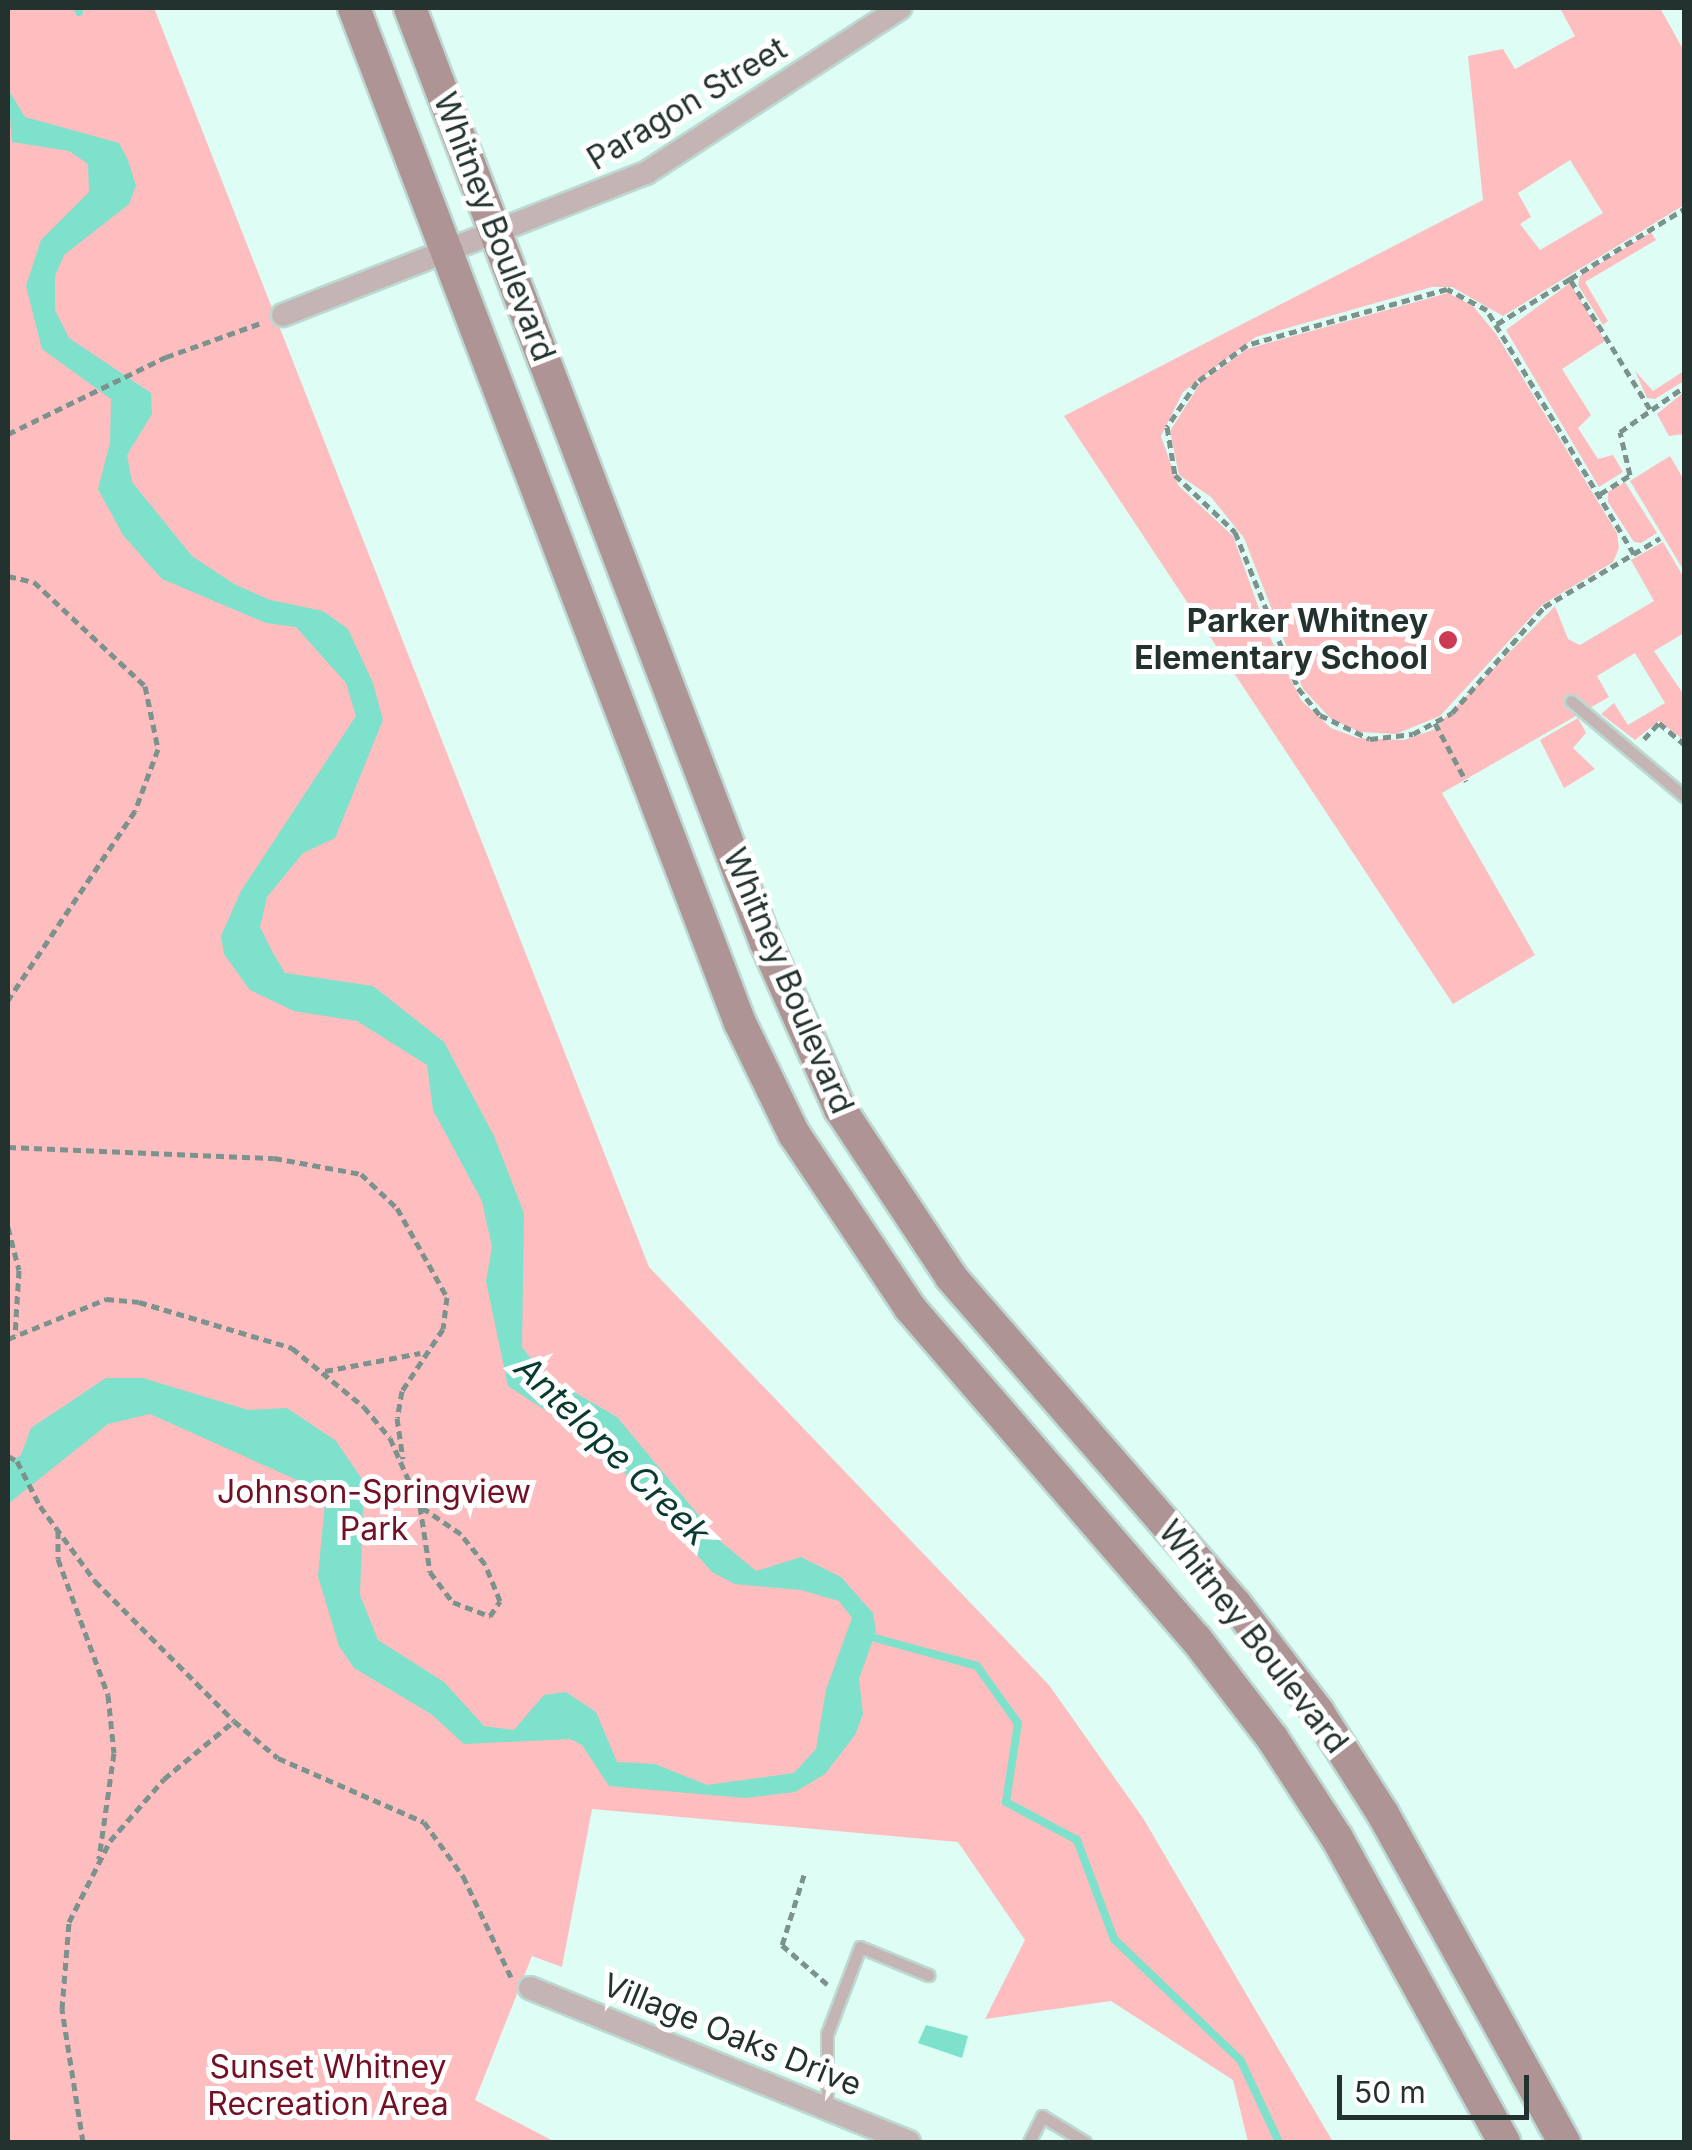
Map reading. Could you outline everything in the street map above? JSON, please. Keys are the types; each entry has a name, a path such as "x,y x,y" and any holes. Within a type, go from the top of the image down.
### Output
{"street":[{"name":"Whitney Boulevard","path":"354,8 740,1023 794,1134 910,1308 1196,1639 1272,1738 1337,1838 1504,2142"},
{"name":"Whitney Boulevard","path":"410,8 766,943 840,1110 952,1277 1236,1606 1318,1712 1383,1814 1564,2142"},
{"name":"Paragon Street","path":"283,315 646,173 900,8"},
{"name":"Village Oaks Drive","path":"530,1988 909,2142"}],"lane":[{"path":"1571,701 1684,796"},
{"path":"827,2108 827,2034 860,1947 928,1975"},
{"path":"1029,2142 1042,2116 1085,2142"}],"path":[{"path":"1497,324 1684,209"},
{"path":"1570,279 1650,409"},
{"path":"1634,554 1497,324 1487,310 1447,289 1286,330 1210,370 1168,426 1175,476 1235,532 1285,662 1310,705 1335,725 1370,739 1413,734 1435,724 1544,607 1634,554 1660,538"},
{"path":"8,434 146,371 166,357 283,315"},
{"path":"1600,494 1630,475 1620,432 1684,386"},
{"path":"8,576 34,582 145,686 158,749 135,811 8,1000"},
{"path":"1632,752 1658,723 1684,744"},
{"path":"1435,724 1466,781"},
{"path":"8,1147 274,1158 361,1174 397,1208 447,1296 443,1329 422,1352 402,1390 397,1418 405,1467 420,1506 430,1572 453,1602 490,1616 500,1600 485,1564 461,1534 420,1506"},
{"path":"8,1227 19,1270 15,1335"},
{"path":"8,1339 106,1299 139,1302 273,1340 325,1372 364,1407 405,1467"},
{"path":"325,1372 422,1352"},
{"path":"8,1456 17,1461 58,1530 95,1581 234,1721 278,1758 424,1822 463,1876 512,1980 530,1988"},
{"path":"58,1530 58,1559 108,1694 114,1753 97,1866"},
{"path":"83,2142 62,2009 69,1922 110,1841 164,1779 234,1721"},
{"path":"804,1875 782,1944 797,1964 843,1994"}],"green space":[{"name":"Johnson-Springview Park","path":"8,8 154,8 649,1267 1049,1685 1143,1818 1333,2142 1248,2142 1233,2080 1111,2001 985,2019 1025,1940 958,1842 592,1809 562,1967 532,1956 475,2100 555,2142 8,2142"},
{"path":"1560,8 1660,8 1684,51 1684,205 1503,316 1452,287 1432,287 1256,337 1183,392 1161,436 1178,485 1233,536 1267,631 1301,700 1331,728 1358,738 1404,740 1433,730 1555,606 1568,639 1580,645 1654,601 1631,560 1663,542 1684,578 1684,633 1654,651 1684,695 1684,740 1659,721 1635,740 1601,714 1614,703 1628,725 1665,703 1635,653 1597,676 1609,697 1442,793 1535,955 1453,1004 1064,416 1483,200 1468,56 1503,49 1515,69 1575,36","holes":["1570,160 1603,213 1540,250 1520,224 1531,217 1518,193"]},
{"path":"1651,232 1656,240 1585,282 1608,321 1603,325 1578,285 1580,276"},
{"path":"1570,283 1605,341 1562,369 1591,415 1578,428 1598,459 1613,455 1623,472 1599,487 1506,330"},
{"path":"1448,293 1473,306 1496,334 1617,533 1619,548 1613,562 1542,605 1440,716 1396,734 1360,732 1331,719 1303,689 1244,538 1211,497 1179,475 1170,431 1201,382 1247,349"},
{"path":"1635,371 1653,391 1684,371 1684,381 1655,399 1647,398"},
{"path":"1684,392 1684,434 1669,436 1657,414"},
{"path":"1670,456 1684,480 1684,571 1630,481"},
{"path":"1625,482 1657,533 1641,543 1634,542 1608,502 1608,492"},
{"path":"1578,718 1586,733 1573,748 1595,769 1564,788 1540,740"}],"water":[{"name":"Antelope Creek","path":"8,89 25,117 119,143 128,160 136,186 129,204 64,255 55,276 55,310 69,338 151,393 152,414 127,455 132,482 192,556 234,584 270,600 323,611 348,629 373,683 383,720 335,838 303,853 267,897 260,927 273,953 285,973 373,986 444,1042 494,1136 524,1213 522,1347 543,1374 617,1417 720,1541 756,1571 801,1557 841,1577 873,1613 876,1631 859,1679 863,1714 855,1735 825,1774 795,1792 745,1798 609,1786 582,1745 570,1739 464,1744 431,1714 354,1668 339,1646 318,1576 326,1493 150,1414 108,1424 8,1504 8,1464 21,1455 31,1428 106,1378 143,1378 248,1410 287,1408 336,1441 364,1482 360,1595 378,1640 444,1682 484,1726 514,1730 544,1695 566,1692 596,1712 617,1762 655,1764 707,1785 794,1773 816,1749 826,1690 852,1618 839,1601 801,1590 735,1584 712,1572 601,1446 508,1386 486,1281 492,1247 482,1201 433,1110 427,1065 357,1021 294,1011 250,990 224,954 221,936 241,891 356,716 346,683 296,627 266,623 162,579 123,535 98,489 110,443 111,399 42,349 26,286 41,240 89,192 88,164 69,151 12,142"},
{"path":"926,2025 968,2036 962,2058 918,2043"}],"waterway":[{"path":"78,8 79,12"},
{"path":"864,1635 977,1666 1018,1723 1006,1802 1077,1840 1114,1939 1241,2061 1279,2142"}],"place":[{"name":"Parker Whitney Elementary School","path":"1448,640"}],"park label":[{"name":"Sunset Whitney Recreation Area","path":"328,2086"}]}
